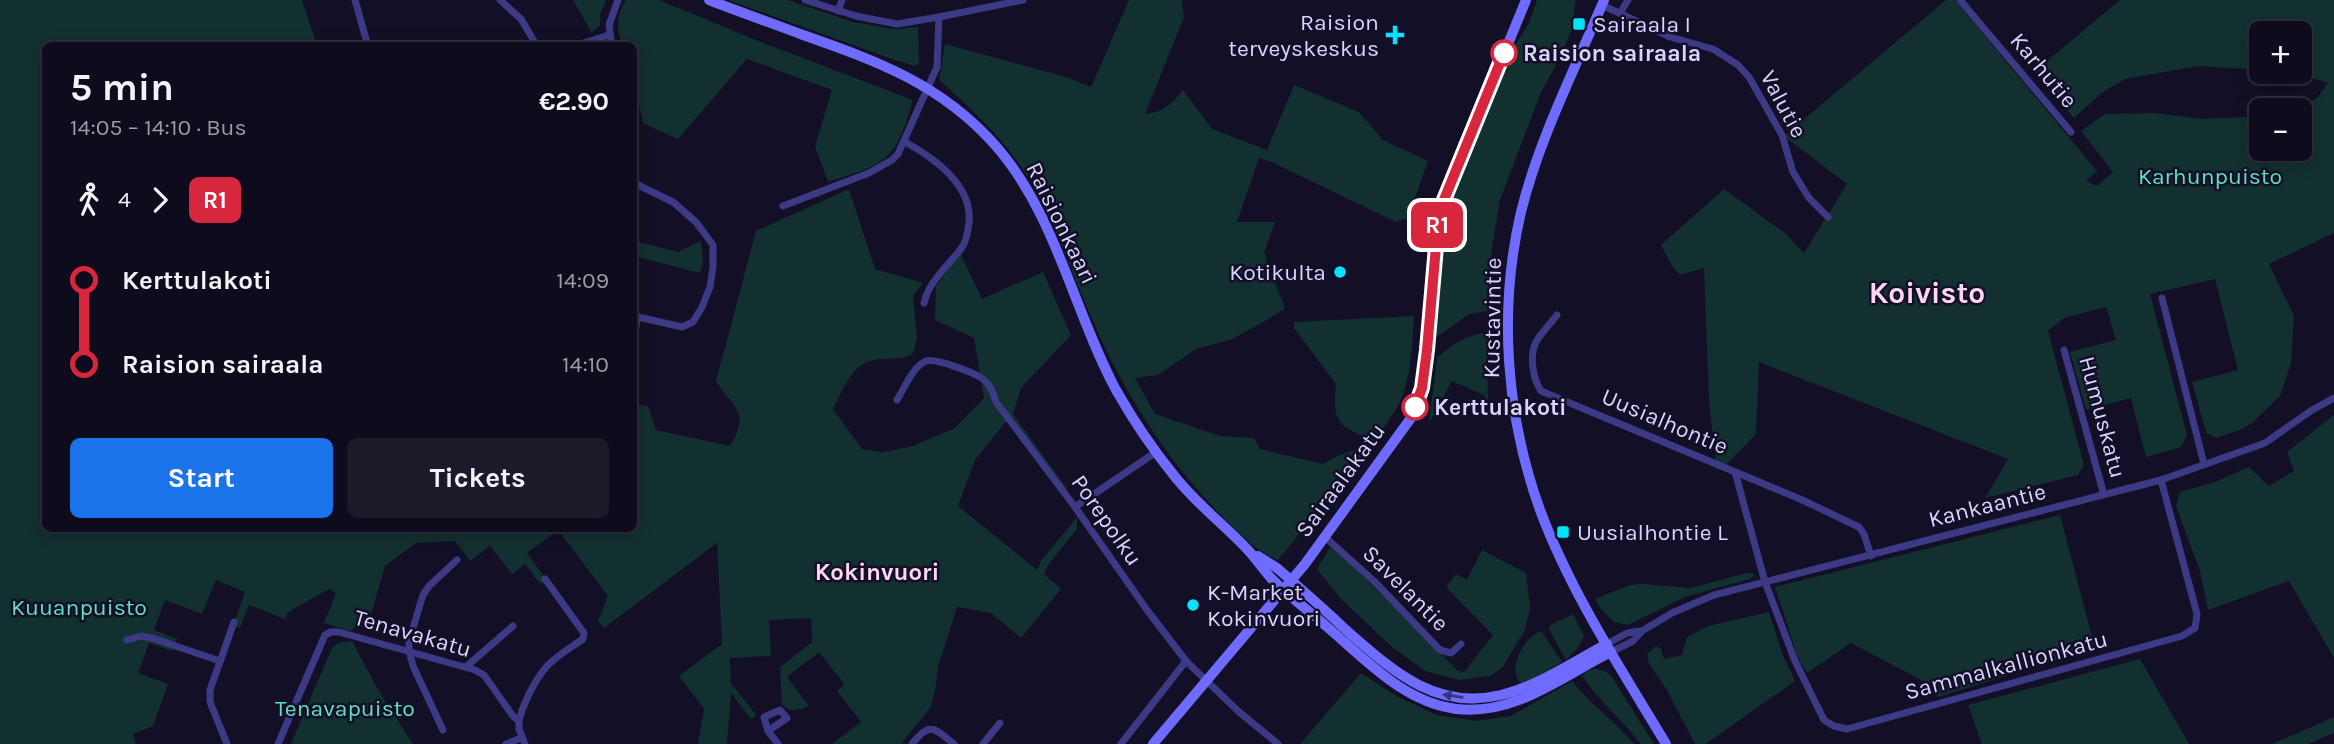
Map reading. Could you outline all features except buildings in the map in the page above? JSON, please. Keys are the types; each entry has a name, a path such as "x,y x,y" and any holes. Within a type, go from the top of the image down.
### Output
{"main road":[{"name":"Raisionkaari","path":"709,0 892,68 927,87 979,128 1021,179 1053,242 1117,391 1156,452 1188,492 1249,550 1283,590 1395,685 1426,701 1456,709 1480,709 1521,700 1609,648"},
{"name":"Sairaalakatu","path":"1153,744 1325,537 1401,433 1418,402 1427,350 1439,212 1526,0"},
{"name":"Kustavintie","path":"1603,2 1543,144 1521,212 1510,283 1508,348 1515,411 1528,475 1541,512 1609,648 1666,744"},
{"name":"Raisionkaari","path":"1249,550 1277,568 1401,676 1417,685 1451,696 1480,698 1516,691 1609,648"}],"street":[{"path":"355,0 367,42"},
{"path":"500,0 522,19 535,42"},
{"path":"611,42 611,16 618,0"},
{"path":"805,0 838,11 897,24 1023,0"},
{"path":"838,11 842,0"},
{"path":"1620,13 1628,0"},
{"name":"Karhutie","path":"1961,0 2071,132"},
{"name":"Valutie","path":"1603,2 1670,37 1713,49 1738,65 1749,77 1782,135 1793,172 1809,198 1828,217"},
{"path":"783,206 883,166 898,154 937,66 939,18"},
{"path":"586,42 609,35"},
{"path":"905,142 947,172 964,195 970,215 963,247 927,290 924,303"},
{"path":"637,184 673,202 696,222 713,245 709,287 693,322 682,327 637,316"},
{"path":"2162,298 2204,464"},
{"name":"Uusialhontie","path":"1557,315 1535,343 1535,382 1541,391 1800,499 1858,527 1864,534 1871,556"},
{"name":"Humuskatu","path":"2064,350 2104,495"},
{"name":"Porepolku","path":"897,400 917,368 925,362 935,361 981,377 991,387 996,402 1075,506 1140,601 1186,661 1238,711 1278,744"},
{"name":"Kankaantie","path":"1609,648 1627,633 1642,631 1692,603 1714,595 2161,480 2222,460 2265,443 2334,398"},
{"path":"1075,506 1156,452"},
{"name":"Uusialhontie","path":"1735,472 1765,582"},
{"name":"Sammalkallionkatu","path":"1765,582 1795,662 1824,720 1847,729 2135,650 2190,632 2197,622 2197,614 2161,480"},
{"name":"Savelantie","path":"1325,537 1374,581 1440,650 1451,653 1461,644"},
{"path":"443,730 413,666 409,650 423,595 457,560"},
{"path":"506,744 523,741 519,721 521,711 540,671 583,639 582,627 544,579"},
{"path":"227,744 210,702 210,690 234,622"},
{"path":"467,666 513,625"},
{"name":"Tenavakatu","path":"278,744 325,635 331,632 340,632 467,666 484,675 519,721"},
{"path":"127,640 141,636 152,638 220,661"},
{"path":"1121,744 1186,661"},
{"path":"984,744 1000,723"},
{"path":"912,744 920,733 928,728 934,729 954,744"},
{"path":"768,731 778,744"}],"green space":[{"name":"Kuuanpuisto","path":"0,0 302,0 316,42 42,42 42,532 555,532 527,553 546,579 540,584 525,564 512,574 490,546 470,561 455,541 416,543 385,566 367,628 357,625 351,631 324,623 336,593 329,589 288,612 285,619 249,605 240,628 233,626 245,592 216,580 202,614 165,600 154,630 177,639 172,651 149,643 138,673 168,684 153,726 133,734 136,744 0,744"},
{"path":"573,0 606,0 600,15 600,25 592,33"},
{"path":"626,0 659,0 913,100 901,136 894,148 877,164 828,182 815,146 832,90 747,59 678,139 643,123 637,96 637,42 621,42 619,33 618,22"},
{"path":"728,0 788,0 853,22 894,29 918,27 919,64 915,66 892,59"},
{"path":"1129,0 1182,0 1184,17 1145,114 1167,106 1183,90 1212,129 1267,150 1294,85 1359,112 1383,140 1428,161 1413,203 1420,214 1396,222 1259,158 1237,222 1275,222 1264,253 1285,309 1233,339 1196,349 1158,375 1135,378 1155,414 1220,436 1254,438 1260,449 1323,464 1337,456 1361,448 1364,450 1365,454 1278,560 1254,546 1233,527 1181,470 1164,447 1132,398 1104,346 1034,187 1002,142 939,80 945,44 1066,77 1091,87"},
{"path":"1537,0 1576,0 1571,31 1541,92 1500,200 1492,248 1488,311 1469,314 1435,338 1436,304 1451,202 1508,56 1529,23"},
{"name":"Karhunpuisto","path":"1946,0 1955,0 2097,171 2086,181 2097,186 2113,172 2081,131 2105,114 2155,113 2202,119 2249,117 2249,161 2312,161 2312,100 2328,83 2312,78 2312,21 2249,21 2249,69 2198,66 2125,79 2103,92 2074,118 2035,71 2120,0 2334,0 2334,233 2269,264 2294,316 2291,363 2280,396 2242,429 2216,438 2206,432 2192,382 2238,370 2215,279 2150,294 2187,435 2181,447 2146,457 2131,398 2086,410 2070,352 2116,340 2106,307 2064,318 2048,331 2084,465 2078,475 1985,498 2008,459 1759,362 1756,434 1726,465 1716,461 1709,402 1704,268 1680,275 1661,245 1724,189 1786,234 1804,253 1847,184 1784,136"},
{"path":"849,189 875,269 923,283 913,296 917,338 913,353 901,358 881,359 863,364 851,376 833,409 862,449 883,452 913,446 955,428 984,398 974,338 935,320 936,286 960,253 982,299 1043,272 1071,335 1021,388 1013,414 1068,490 1059,492 1007,420 975,460 958,506 1037,570 1041,561 1077,517 1077,529 1044,574 1061,589 1021,638 991,613 957,607 938,667 930,708 901,744 832,744 861,722 837,691 844,684 819,652 787,677 809,706 791,710 782,705 780,667 812,642 811,618 769,620 771,656 730,658 731,683 756,715 751,719 731,693 727,744 698,744 704,709 679,676 722,644 717,543 604,628 598,621 608,596 560,532 637,532 637,404 648,406 656,430 730,446 739,426 738,412 716,381 756,231"},
{"path":"637,240 678,252 701,241 703,262 700,273 637,257"},
{"path":"1414,316 1407,383 1396,409 1374,441 1345,427 1340,421 1335,407 1336,384 1294,328 1294,322"},
{"path":"1487,333 1488,404 1484,395 1452,381 1429,423 1437,358 1460,341"},
{"path":"2334,415 2334,658 2289,581 2208,610 2200,571 2176,506 2180,492 2215,482 2249,467 2269,486 2294,471 2287,452"},
{"path":"2060,515 2095,648 1938,697 1936,688 1851,643 1807,673 1798,658 1775,587"},
{"path":"1330,548 1336,549 1458,671 1464,672 1493,635 1446,587 1456,574 1467,580 1482,550 1526,573 1530,608 1525,630 1502,668 1490,676 1459,680 1425,671 1392,647 1341,599 1317,569"},
{"path":"1747,573 1754,575 1750,579 1685,597 1628,625 1614,622 1595,599 1630,585 1690,588"},
{"path":"1769,612 1782,653 1795,681 1706,744 1695,744 1667,690 1649,664 1647,654 1656,646 1661,649 1664,659 1682,655 1687,637 1708,626"},
{"path":"1573,614 1584,636 1578,648 1566,660 1549,629 1550,625"},
{"path":"1541,631 1562,662 1532,680 1520,683 1515,669 1519,654 1523,646"},
{"name":"Tenavapuisto","path":"352,641 377,688 413,744 291,744 332,648 338,643"},
{"path":"2140,659 2189,744 1982,744 1968,705"},
{"path":"1589,670 1607,672 1612,677 1654,744 1641,744 1582,676"},
{"path":"1361,673 1398,697 1437,715 1476,721 1511,716 1572,681 1634,744 1300,744"},
{"path":"2334,717 2334,733 2308,744 2272,744"}],"bus line":[{"name":"R1","path":"1415,407 1422,388 1427,350 1439,212 1504,53"}],"place":[{"name":"Sairaala I","path":"1579,24"},
{"name":"Raision terveyskeskus","path":"1395,35"},
{"name":"Raision sairaala","path":"1504,53"},
{"name":"Kotikulta","path":"1340,272"},
{"name":"Kerttulakoti","path":"1415,407"},
{"name":"Uusialhontie L","path":"1563,532"},
{"name":"K-Market Kokinvuori","path":"1193,605"}],"district":[{"name":"Koivisto","path":"1927,293"},
{"name":"Kokinvuori","path":"877,572"}]}
